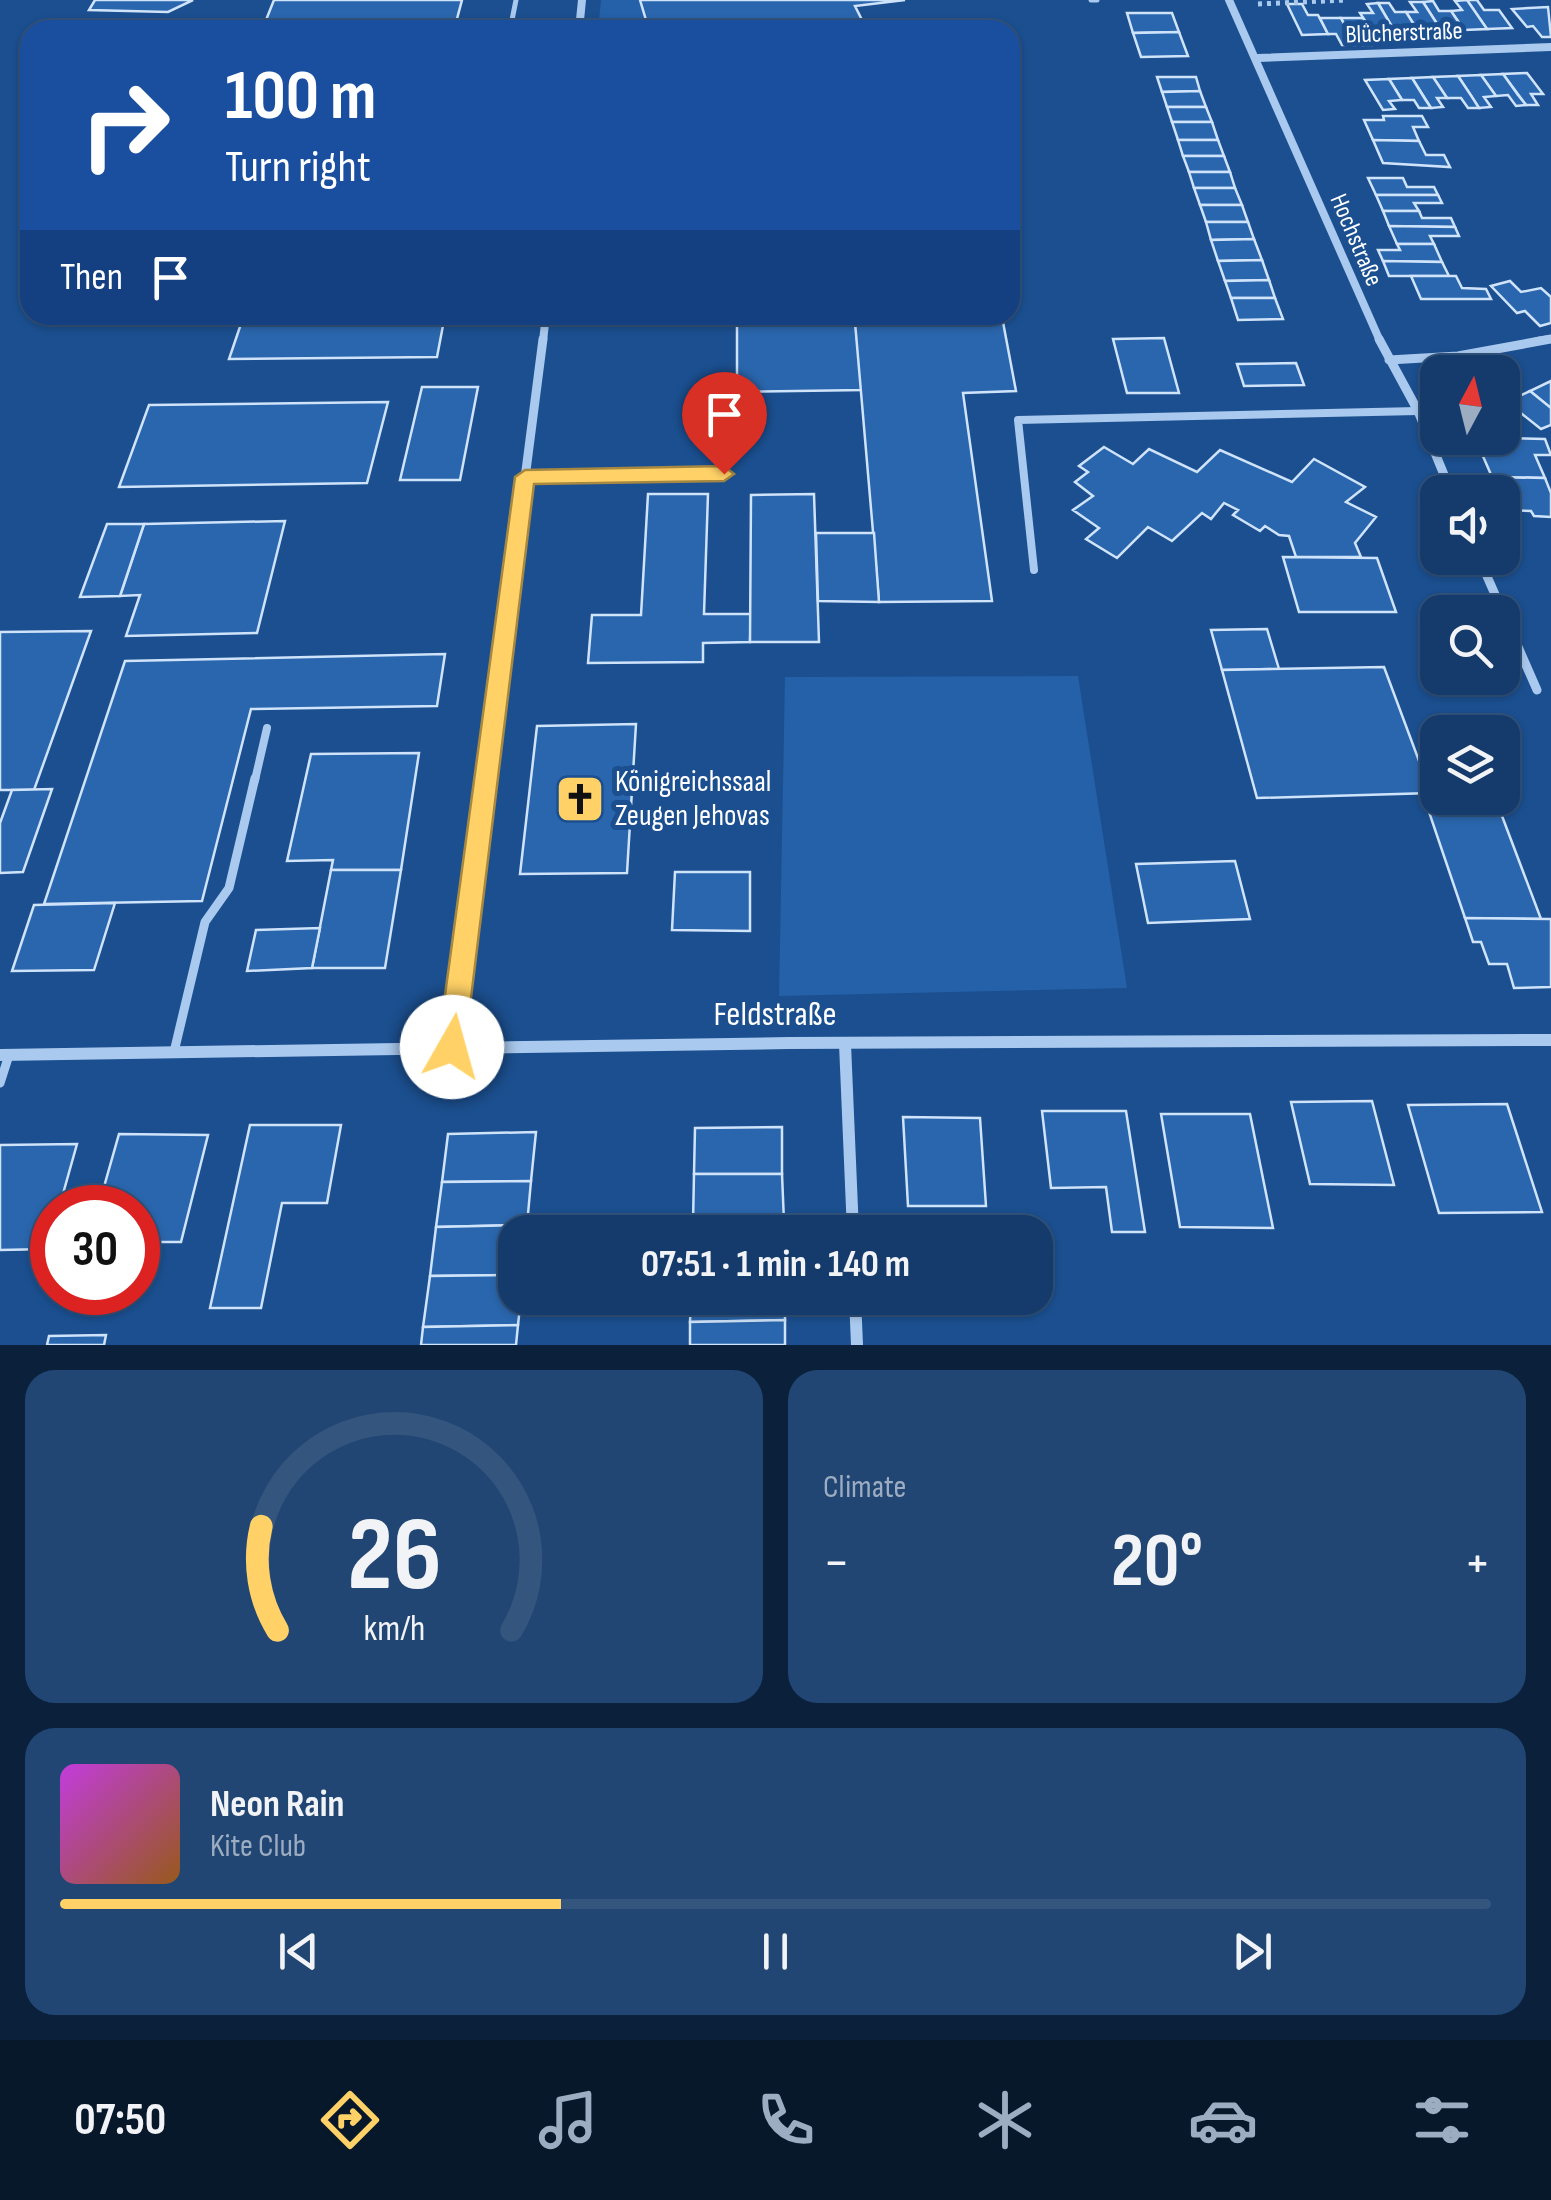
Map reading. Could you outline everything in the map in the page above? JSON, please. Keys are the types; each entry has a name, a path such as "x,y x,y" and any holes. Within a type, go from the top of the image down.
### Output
{"street":[{"name":"Hochstraße","path":"1230,2 1444,475"},
{"name":"Blücherstraße","path":"1258,58 1551,47"},
{"path":"452,1047 545,325"},
{"path":"1389,360 1458,356 1551,340"},
{"path":"1487,575 1538,690"},
{"name":"Feldstraße","path":"4,1055 452,1047 1551,1040"},
{"path":"845,1044 852,1215"},
{"path":"856,1315 857,1345"}],"lane":[{"path":"1034,570 1018,420 1418,411"},
{"path":"525,477 724,474"},
{"path":"174,1052 205,922 229,888 267,728"},
{"path":"0,1083 4,1055"}],"path":[{"path":"1230,2 1346,0"}],"shaded area":[{"path":"601,0 640,0 646,20 599,20"},
{"path":"1078,676 1127,988 779,996 785,677"}],"building":[{"path":"95,0 193,0 168,12 89,10"},
{"path":"274,0 462,0 457,20 266,20"},
{"path":"640,0 905,0 855,6 862,20 646,20"},
{"path":"1467,0 1477,0 1484,10 1499,10 1512,28 1487,29"},
{"path":"1467,0 1487,29 1464,30 1451,11 1462,10 1455,1"},
{"path":"1433,1 1439,11 1451,11 1464,30 1441,30 1423,2"},
{"path":"1410,2 1423,2 1441,30 1418,31 1406,12 1417,12"},
{"path":"1378,3 1389,3 1395,12 1406,12 1418,31 1395,32"},
{"path":"1378,3 1395,32 1372,32 1360,13 1373,13 1367,4"},
{"path":"1287,4 1302,4 1308,15 1318,15 1328,34 1302,35"},
{"path":"1548,7 1551,37 1542,37 1533,26 1527,27 1512,9"},
{"path":"1127,13 1172,13 1179,32 1133,33"},
{"path":"1320,18 1341,18 1356,45 1342,45 1336,34 1328,34"},
{"path":"1341,18 1363,18 1372,32 1364,32 1371,45 1356,45"},
{"path":"1179,32 1188,56 1141,57 1133,33"},
{"path":"1527,73 1543,94 1531,94 1538,105 1526,105 1503,74"},
{"path":"1503,74 1526,105 1516,106 1508,95 1496,96 1481,75"},
{"path":"1481,75 1496,96 1484,97 1491,107 1479,108 1458,76"},
{"path":"1458,76 1479,108 1468,108 1461,98 1447,98 1433,77"},
{"path":"1157,77 1196,77 1200,91 1162,92"},
{"path":"1433,77 1447,98 1437,98 1443,107 1431,108 1412,78"},
{"path":"1412,78 1431,108 1419,108 1414,100 1402,100 1389,79"},
{"path":"1389,79 1402,100 1389,101 1395,109 1383,110 1365,80"},
{"path":"1200,91 1206,107 1167,107 1162,92"},
{"path":"1167,107 1206,107 1212,122 1172,122"},
{"path":"1383,116 1422,116 1428,127 1413,127 1419,141 1373,140 1364,120 1384,120"},
{"path":"1172,122 1212,122 1218,140 1178,140"},
{"path":"1178,140 1218,140 1224,156 1183,156"},
{"path":"1373,140 1419,141 1426,155 1444,155 1450,167 1383,163"},
{"path":"1183,156 1224,156 1230,172 1189,172"},
{"path":"1189,172 1230,172 1235,188 1194,188"},
{"path":"1368,178 1403,178 1407,187 1434,187 1438,195 1376,195"},
{"path":"1194,188 1235,188 1242,205 1200,205"},
{"path":"1376,195 1438,195 1442,203 1414,203 1419,211 1383,211"},
{"path":"1200,205 1242,205 1248,222 1206,222"},
{"path":"1383,211 1419,211 1422,218 1451,218 1455,227 1389,226"},
{"path":"1206,222 1248,222 1254,239 1211,240"},
{"path":"1389,226 1455,227 1459,236 1430,236 1434,244 1397,244"},
{"path":"1254,239 1262,260 1218,261 1211,240"},
{"path":"1397,244 1434,244 1442,262 1383,261 1378,250 1400,250"},
{"path":"1262,260 1269,280 1225,281 1218,261"},
{"path":"1383,261 1442,262 1449,276 1389,276"},
{"path":"1411,276 1456,276 1462,288 1486,289 1491,299 1421,299"},
{"path":"1269,280 1275,298 1231,298 1225,281"},
{"path":"1510,281 1521,292 1541,288 1551,297 1551,323 1540,326 1525,311 1517,313 1491,286"},
{"path":"1231,298 1275,298 1283,319 1238,320"},
{"path":"241,325 443,325 437,357 229,359"},
{"path":"737,325 855,325 863,390 737,392"},
{"path":"855,325 1004,325 1016,391 963,393 992,601 879,602"},
{"path":"1164,338 1179,393 1127,393 1113,339"},
{"path":"1296,363 1304,385 1244,386 1237,364"},
{"path":"1551,381 1551,408 1530,391"},
{"path":"422,387 478,387 460,480 400,480"},
{"path":"1530,391 1551,408 1551,425 1541,429 1520,412 1520,396"},
{"path":"388,402 367,483 119,487 149,405"},
{"path":"1520,438 1545,439 1551,455 1535,455 1545,478 1491,475 1482,455 1520,455"},
{"path":"1104,447 1133,464 1149,449 1197,472 1220,450 1292,482 1314,459 1365,487 1346,502 1376,517 1355,543 1361,557 1296,557 1289,536 1265,526 1260,531 1233,515 1238,510 1224,503 1211,519 1202,513 1172,541 1148,527 1117,558 1086,539 1099,528 1073,510 1093,496 1075,482 1088,472 1079,466"},
{"path":"1520,478 1545,478 1551,493 1551,517 1534,516 1531,511 1520,511"},
{"path":"648,494 708,494 704,614 751,614 750,642 703,643 703,662 588,663 592,615 641,615"},
{"path":"814,494 819,642 750,642 751,495"},
{"path":"285,521 257,633 126,636 140,595 120,596 144,524"},
{"path":"107,524 144,524 120,596 80,597"},
{"path":"816,533 874,533 879,602 818,601"},
{"path":"1283,557 1377,558 1396,612 1299,612"},
{"path":"1267,629 1279,669 1222,670 1211,630"},
{"path":"91,631 34,790 0,790 0,632"},
{"path":"445,654 437,706 251,709 202,901 44,904 125,661"},
{"path":"1384,667 1420,764 1420,793 1257,798 1222,670"},
{"name":"Königreichssaal Zeugen Jehovas","path":"636,724 627,873 520,874 537,726"},
{"path":"419,753 401,870 331,870 333,860 287,861 311,754"},
{"path":"52,789 23,872 0,873 0,823 12,790"},
{"path":"1430,815 1502,815 1541,919 1465,918"},
{"path":"1235,861 1250,919 1148,923 1136,864"},
{"path":"331,870 401,870 385,968 312,968"},
{"path":"675,872 750,872 750,931 672,930"},
{"path":"115,903 94,970 12,971 34,905"},
{"path":"1465,918 1551,919 1551,987 1514,988 1507,964 1489,964 1481,942 1473,942"},
{"path":"320,928 312,968 247,971 256,930"},
{"path":"1372,1101 1394,1185 1310,1184 1291,1102"},
{"path":"1507,1104 1542,1212 1439,1213 1408,1105"},
{"path":"1042,1111 1126,1111 1145,1232 1112,1232 1106,1187 1051,1188"},
{"path":"1161,1114 1250,1114 1273,1228 1180,1227"},
{"path":"903,1117 980,1118 986,1206 908,1206"},
{"path":"250,1125 341,1125 327,1203 282,1203 261,1308 210,1308"},
{"path":"782,1127 782,1174 694,1174 695,1128"},
{"path":"536,1132 531,1181 442,1182 448,1134"},
{"path":"119,1134 208,1135 181,1242 160,1242 160,1185 105,1185"},
{"path":"77,1144 65,1185 30,1185 30,1249 0,1250 0,1145"},
{"path":"694,1174 782,1174 784,1215 693,1215"},
{"path":"531,1181 528,1215 498,1215 498,1226 436,1227 442,1182"},
{"path":"498,1226 498,1275 430,1276 436,1227"},
{"path":"498,1275 498,1315 519,1315 518,1325 423,1327 430,1276"},
{"path":"690,1315 785,1315 785,1320 690,1322"},
{"path":"785,1320 785,1345 690,1345 690,1322"},
{"path":"518,1325 516,1345 421,1345 423,1327"},
{"path":"106,1335 104,1345 47,1345 49,1336"}],"place":[{"name":"Königreichssaal Zeugen Jehovas","path":"580,799"}],"route":[{"path":"452,1047 525,477 724,474"}]}
